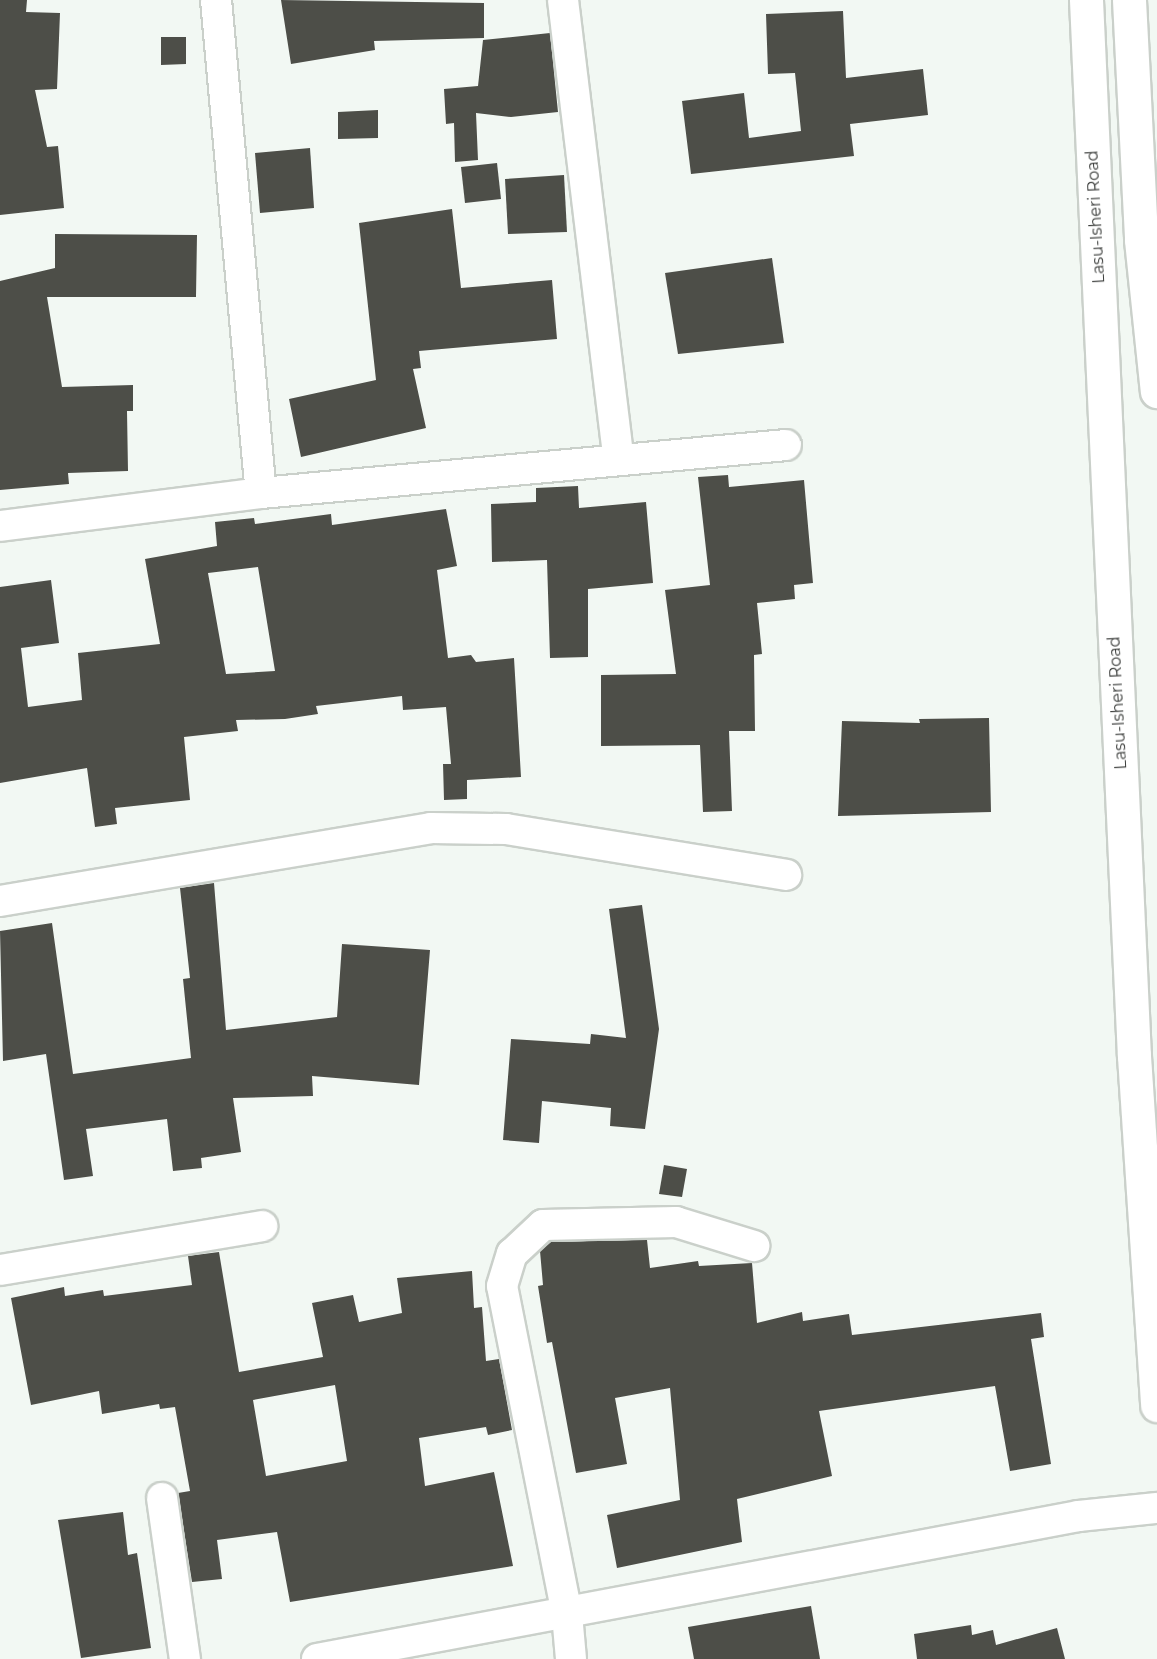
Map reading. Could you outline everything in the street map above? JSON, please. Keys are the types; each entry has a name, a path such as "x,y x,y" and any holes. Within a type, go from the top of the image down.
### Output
{"main road":[{"name":"Lasu-Isheri Road","path":"1086,0 1133,1045 1157,1405"},
{"path":"1129,0 1141,240 1157,391"}],"street":[{"path":"216,0 261,493"},
{"path":"563,0 619,460"},
{"path":"0,526 261,493 786,445"},
{"path":"0,901 431,828 506,829 786,875"},
{"path":"571,1659 567,1614 502,1286 512,1254 543,1225 676,1222 754,1246"},
{"path":"0,1270 262,1226"},
{"path":"162,1498 185,1659"},
{"path":"317,1659 567,1614 1009,1528 1157,1508"}],"building":[{"path":"0,0 27,0 26,12 60,13 57,89 35,90 47,147 58,146 64,208 0,215"},
{"path":"281,0 484,3 484,38 374,41 375,50 291,64"},
{"path":"843,11 846,78 923,69 928,115 850,124 854,156 691,174 682,101 744,93 749,138 801,131 795,73 768,74 766,14"},
{"path":"550,33 558,112 511,117 476,113 478,160 455,162 454,123 446,124 444,89 478,86 483,40"},
{"path":"161,37 186,37 186,64 161,65"},
{"path":"378,110 378,138 338,139 338,112"},
{"path":"310,148 314,208 260,213 255,153"},
{"path":"497,163 501,199 465,203 461,167"},
{"path":"564,175 567,232 508,234 505,179"},
{"path":"452,209 461,288 552,280 557,339 419,351 421,368 413,369 426,428 301,457 289,399 376,380 359,223"},
{"path":"55,234 197,235 196,297 47,297 62,387 133,385 133,411 127,411 128,471 68,473 69,484 0,490 0,281 55,268"},
{"path":"772,258 784,343 678,354 665,273"},
{"path":"728,475 729,487 804,480 813,583 794,585 795,599 757,603 762,654 754,655 755,731 729,731 732,811 703,812 700,745 601,746 601,675 676,674 665,590 710,585 698,477"},
{"path":"578,486 579,508 646,502 653,583 588,589 588,657 550,658 547,560 492,562 491,504 536,502 536,488"},
{"path":"446,509 457,566 437,570 448,658 471,655 476,662 514,658 521,777 467,780 467,799 444,800 443,764 451,764 446,707 403,710 402,696 316,706 318,714 285,719 236,720 238,731 184,737 190,800 115,808 117,824 95,827 87,768 0,783 0,587 51,580 59,643 21,648 28,707 82,700 78,653 160,644 145,559 217,546 215,522 254,518 255,524 331,514 332,525","holes":["258,567 275,671 226,674 208,573"]},
{"path":"989,718 991,812 838,816 842,721 920,723 919,719"},
{"path":"214,883 226,1030 337,1017 342,944 430,950 419,1085 312,1076 313,1096 233,1098 241,1152 201,1158 202,1168 173,1171 167,1119 86,1129 93,1176 64,1180 46,1054 3,1061 0,931 52,923 73,1074 191,1058 183,979 190,978 180,888"},
{"path":"642,905 659,1029 645,1129 610,1126 611,1108 542,1101 539,1143 503,1140 511,1039 590,1044 591,1034 626,1038 609,909"},
{"path":"664,1165 687,1169 682,1197 659,1194"},
{"path":"647,1240 650,1268 698,1261 699,1266 752,1263 757,1323 802,1312 803,1321 849,1314 852,1335 1041,1313 1044,1337 1031,1339 1051,1464 1010,1471 995,1386 819,1411 832,1476 737,1499 742,1542 617,1568 607,1515 680,1500 670,1388 615,1398 627,1464 576,1473 552,1342 547,1343 538,1286 543,1285 540,1251 551,1242"},
{"path":"219,1252 239,1372 323,1357 312,1303 353,1295 359,1322 402,1313 397,1278 472,1271 474,1308 482,1307 486,1361 499,1359 512,1430 488,1435 486,1427 419,1438 425,1486 494,1472 513,1566 290,1602 277,1532 217,1540 222,1579 192,1582 178,1493 190,1491 175,1407 160,1409 159,1404 102,1414 99,1391 31,1405 11,1298 64,1287 65,1296 103,1290 104,1296 192,1285 188,1256","holes":["335,1385 347,1461 266,1476 253,1400"]},
{"path":"123,1512 128,1555 137,1553 151,1648 81,1658 58,1520"},
{"path":"811,1606 820,1659 694,1659 688,1627"},
{"path":"971,1625 972,1635 993,1630 996,1645 1057,1628 1065,1659 917,1659 914,1634"}]}
